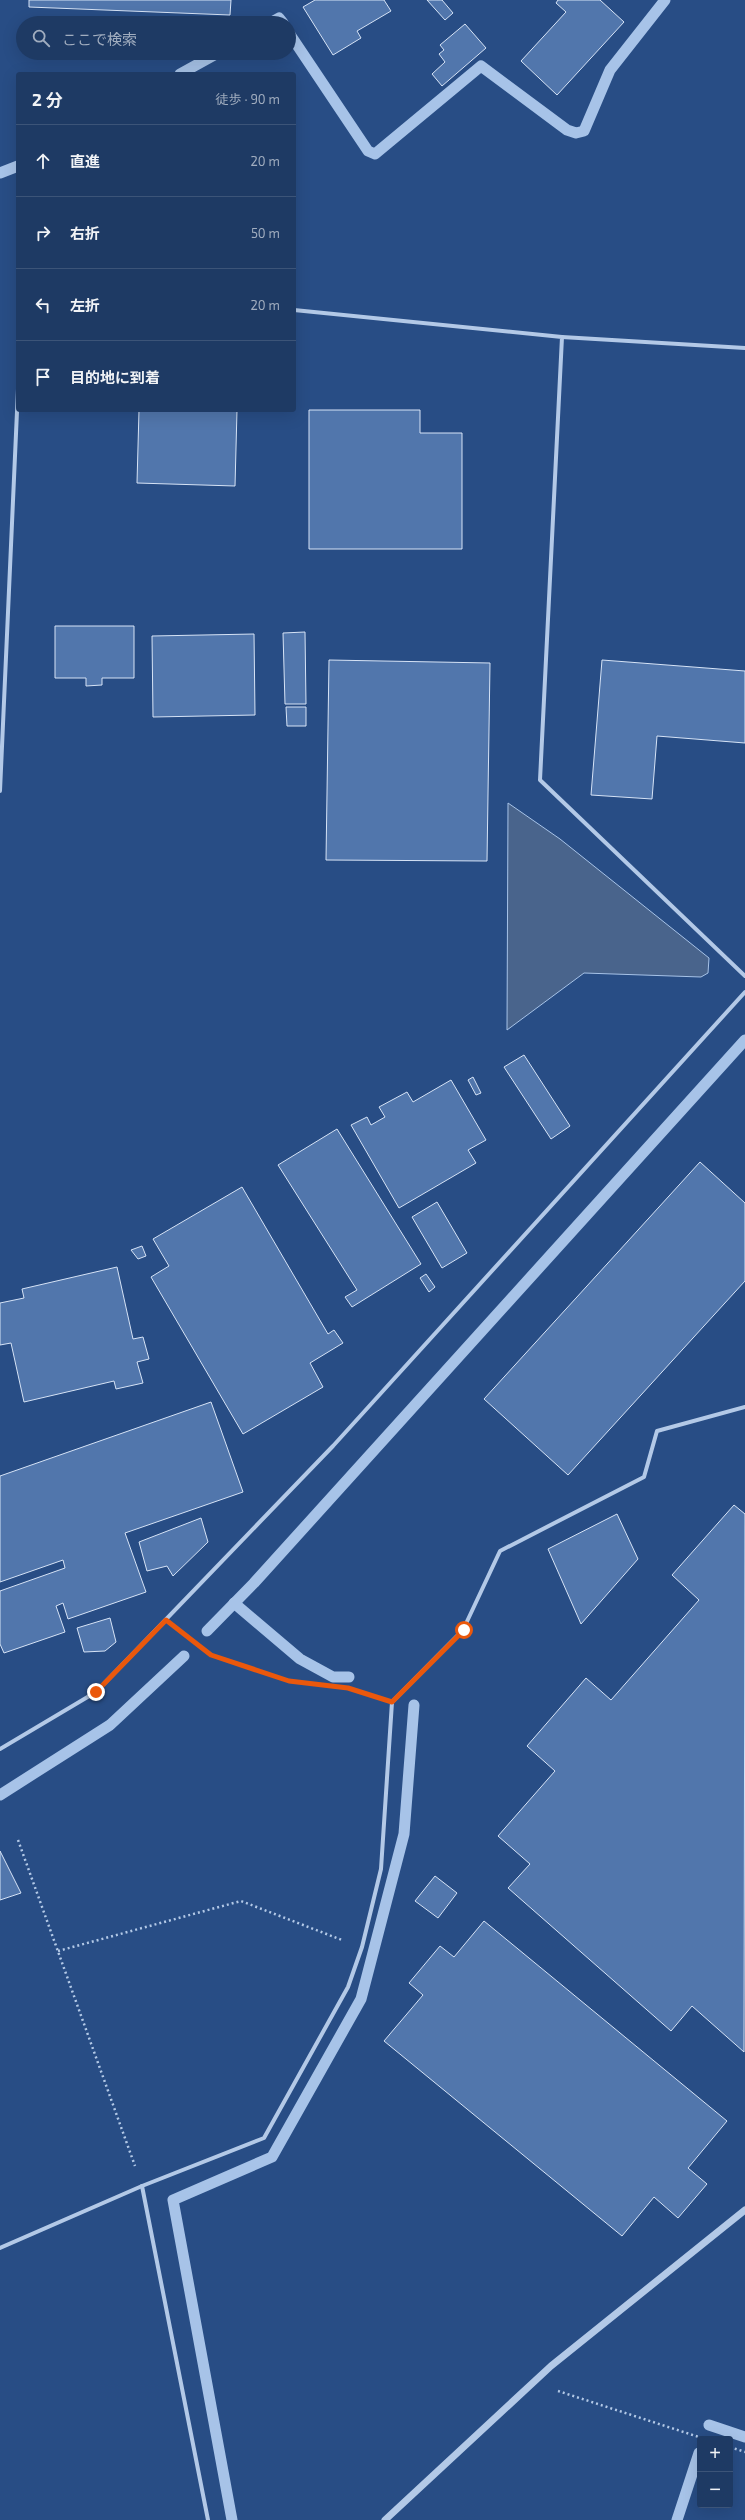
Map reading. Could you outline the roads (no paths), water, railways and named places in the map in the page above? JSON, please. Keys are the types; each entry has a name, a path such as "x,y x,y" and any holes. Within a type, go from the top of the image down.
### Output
{"street":[{"path":"296,310 562,337 745,348"},
{"path":"562,337 540,780 745,976"},
{"path":"0,791 17,412"},
{"path":"0,1749 96,1692 334,1446 745,992"},
{"path":"0,2248 142,2186 264,2138 348,1987 362,1947 381,1869 392,1702 464,1630 500,1551 644,1477 657,1431 745,1407"},
{"path":"142,2186 208,2520"},
{"path":"385,2520 533,2382 745,2210"}],"lane":[{"path":"166,1620 211,1655 289,1681 348,1688 392,1702"}],"water":[{"path":"508,803 560,839 709,958 708,973 701,977 584,973 507,1030"}],"waterway":[{"path":"296,43 368,151 375,154 481,66 567,130 576,133 584,131 610,70 665,0"},
{"path":"184,72 205,60"},
{"path":"0,173 16,167"},
{"path":"207,1631 254,1583 745,1040"},
{"path":"234,1603 300,1659 333,1677 349,1677"},
{"path":"0,1795 110,1725 184,1656"},
{"path":"232,2520 173,2200 272,2157 361,1999 404,1834 414,1705"},
{"path":"709,2425 745,2437"},
{"path":"677,2520 697,2459"}]}
